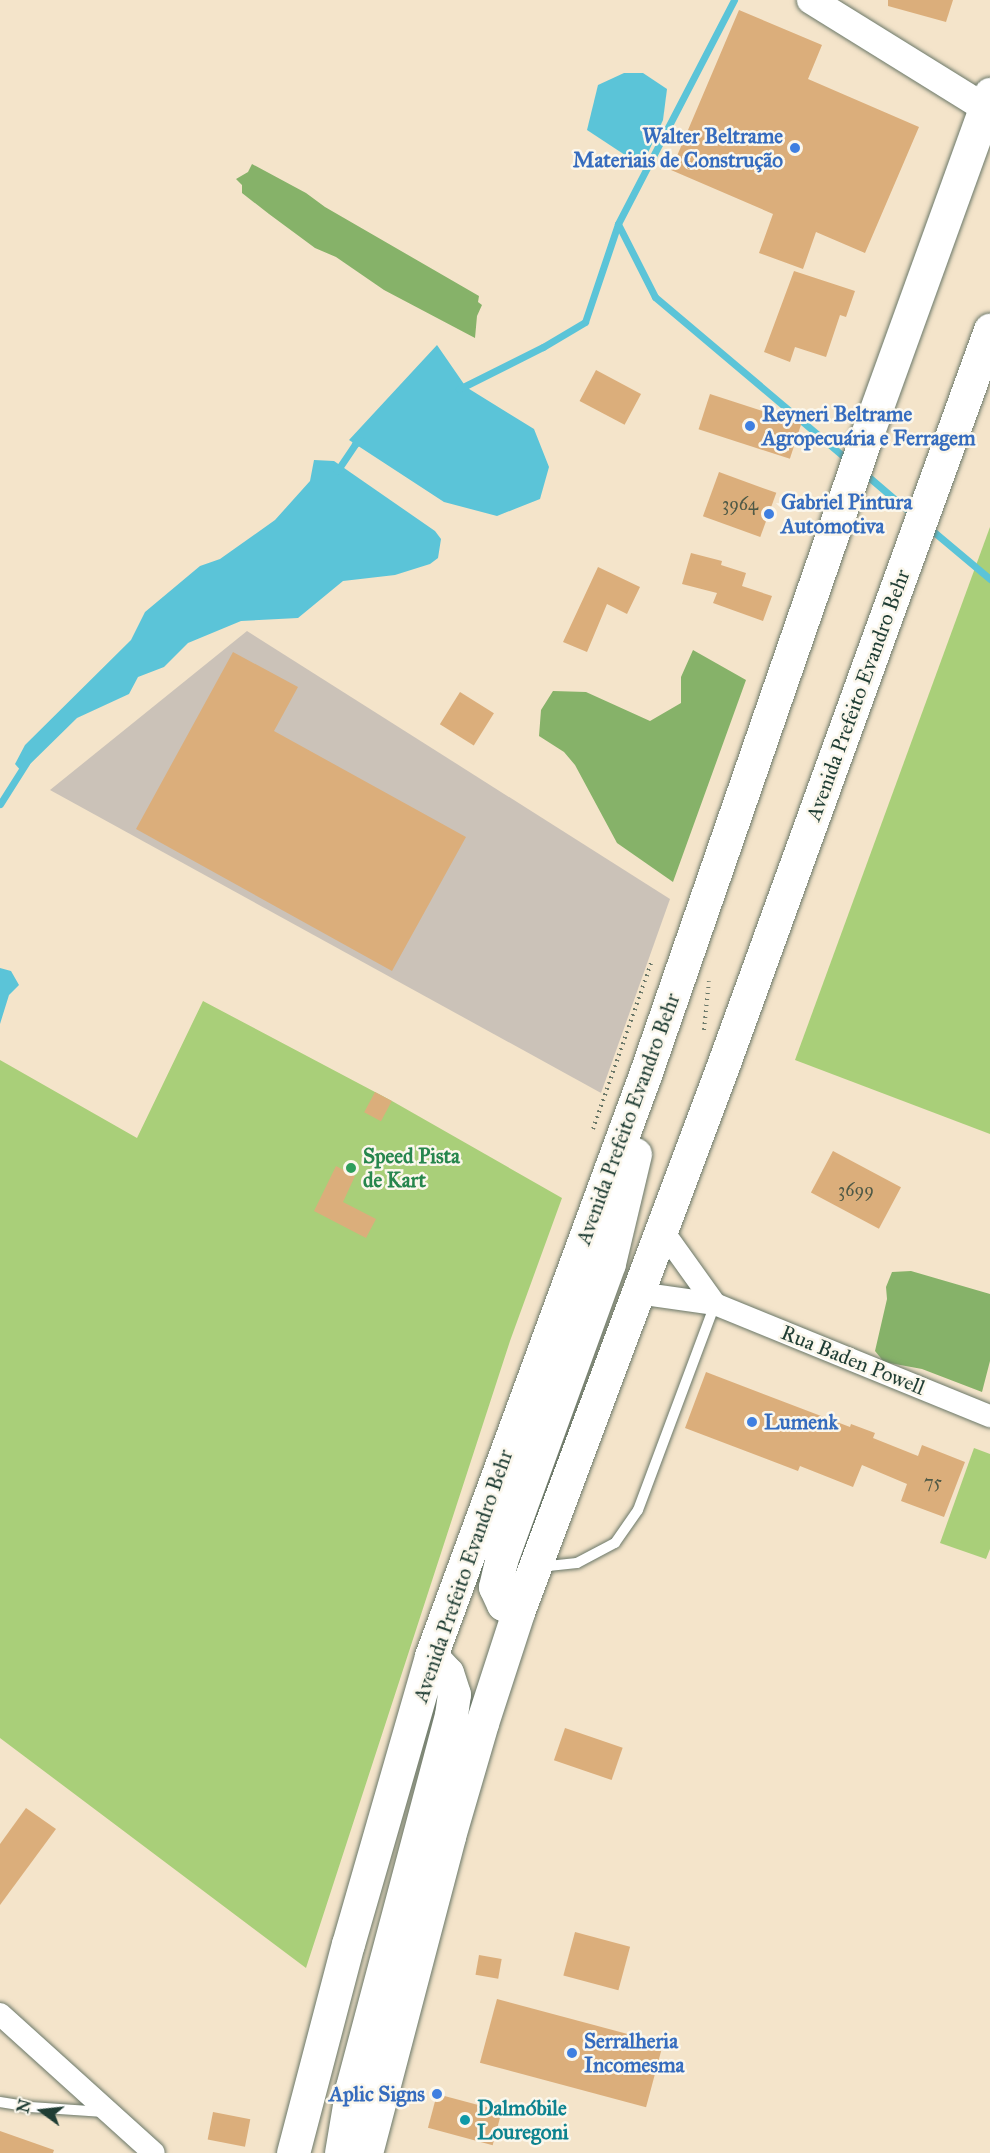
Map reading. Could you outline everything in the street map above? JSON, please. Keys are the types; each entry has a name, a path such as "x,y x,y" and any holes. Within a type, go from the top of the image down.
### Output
{"highway":[{"name":"Avenida Prefeito Evandro Behr","path":"293,2153 348,1944 431,1656 645,1075 866,437 988,101"},
{"name":"Avenida Prefeito Evandro Behr","path":"366,2153 449,1836 518,1612 725,1060 990,330"},
{"path":"518,1612 503,1604 495,1587 501,1560 609,1263 634,1160 645,1075"},
{"path":"341,2153 352,2086 451,1714 454,1694 447,1673 431,1656"}],"street":[{"path":"811,0 988,101"},
{"path":"662,1230 715,1304"},
{"name":"Rua Baden Powell","path":"638,1293 715,1304 990,1416"},
{"path":"0,2014 154,2153"}],"lane":[{"path":"535,1568 577,1563 615,1543 638,1510 715,1304"},
{"path":"0,2102 30,2107 109,2112"}],"path":[{"path":"710,972 702,1050 725,1060"}],"shaded area":[{"path":"247,631 670,899 601,1093 50,790"}],"green space":[{"path":"252,164 306,193 325,207 479,296 478,302 482,305 477,316 475,338 384,290 336,257 315,248 242,193 242,185 236,179 248,172"},
{"path":"990,527 990,1134 795,1060"},
{"path":"693,650 746,680 673,882 617,843 575,765 564,752 539,736 541,710 553,691 586,692 650,721 681,703 681,677"},
{"path":"203,1001 392,1101 562,1198 510,1341 306,1968 0,1738 0,1060 137,1138"},
{"path":"911,1271 990,1294 990,1361 982,1392 922,1369 884,1362 875,1351 887,1299 886,1287 892,1272"},
{"path":"974,1448 990,1454 990,1549 986,1559 940,1543"}],"water":[{"path":"624,73 643,73 667,89 663,120 647,155 628,157 587,130 598,85"},
{"path":"437,345 466,387 534,429 549,467 540,499 497,516 444,502 349,440"},
{"path":"314,460 334,461 435,531 441,539 438,558 430,564 395,575 343,581 298,618 241,621 188,643 164,667 138,677 129,694 77,718 22,772 15,764 25,745 131,640 145,612 200,566 220,559 275,520 310,481"},
{"path":"0,968 11,971 19,985 9,995 0,1024"}],"building":[{"path":"888,0 953,0 946,22 888,6"},
{"name":"Walter Beltrame Materiais de Construção","path":"739,10 822,45 808,79 919,127 865,253 816,232 803,269 759,253 773,214 671,170"},
{"path":"794,271 855,291 846,317 840,315 826,357 795,347 790,362 764,352"},
{"path":"596,370 641,394 625,425 580,401"},
{"name":"Reyneri Beltrame Agropecuária e Ferragem","path":"710,394 801,424 790,459 699,429"},
{"path":"719,472 776,493 760,537 703,516"},
{"path":"691,553 722,561 721,565 746,573 742,586 772,596 763,621 713,603 717,593 682,584"},
{"path":"598,567 640,587 627,614 607,604 587,652 563,642"},
{"path":"233,652 298,687 274,731 466,837 392,971 136,829"},
{"path":"460,692 494,713 474,745 440,724"},
{"path":"375,1092 392,1101 381,1121 364,1112"},
{"path":"833,1151 901,1187 879,1229 811,1192"},
{"path":"336,1166 355,1176 343,1202 376,1219 366,1238 314,1211"},
{"path":"706,1372 850,1427 851,1424 875,1433 873,1438 918,1456 922,1445 965,1462 944,1517 901,1501 907,1484 862,1465 853,1487 800,1466 798,1471 685,1428"},
{"path":"565,1728 623,1748 612,1780 554,1760"},
{"path":"26,1808 56,1829 0,1905 0,1844"},
{"path":"575,1932 630,1947 618,1990 563,1975"},
{"path":"479,1955 502,1959 498,1979 476,1975"},
{"name":"Serralheria Incomesma","path":"497,1999 663,2044 646,2107 480,2063"},
{"name":"Dalmóbile Louregoni","path":"437,2094 502,2111 493,2145 428,2128"},
{"path":"213,2112 250,2119 245,2147 208,2139"},
{"path":"0,2131 54,2150 53,2153 0,2153"}],"waterway":[{"path":"734,0 618,224 655,297 848,460"},
{"path":"459,389 543,347 585,322 618,224"},
{"path":"337,471 355,444 361,440"},
{"path":"864,473 912,514"},
{"path":"928,527 990,579"},
{"path":"0,804 26,763"}],"place":[{"name":"Walter Beltrame Materiais de Construção","path":"795,148"},
{"name":"Reyneri Beltrame Agropecuária e Ferragem","path":"750,426"},
{"name":"Gabriel Pintura Automotiva","path":"769,514"},
{"name":"Speed Pista de Kart","path":"351,1168"},
{"name":"Lumenk","path":"752,1422"},
{"name":"Serralheria Incomesma","path":"572,2053"},
{"name":"Aplic Signs","path":"437,2094"},
{"name":"Dalmóbile Louregoni","path":"465,2120"}]}
